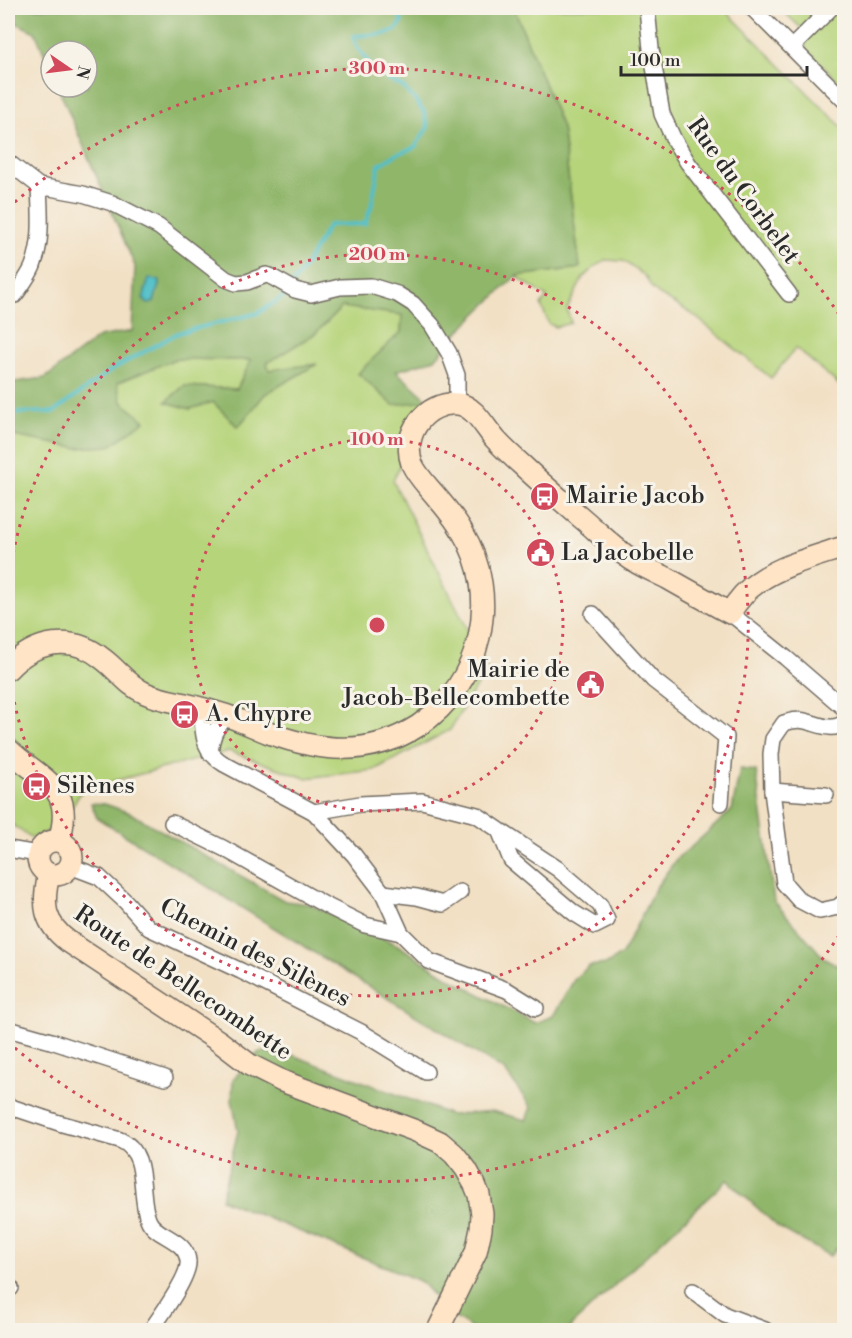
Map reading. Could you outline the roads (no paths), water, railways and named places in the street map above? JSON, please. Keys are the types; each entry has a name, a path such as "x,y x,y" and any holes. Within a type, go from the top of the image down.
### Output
{"street":[{"name":"Rue du Corbelet","path":"647,8 662,114 674,140 688,162 789,294"},
{"path":"752,8 844,100"},
{"path":"792,47 831,8"},
{"path":"8,162 39,186 82,194 112,203 159,227 219,274 236,283 247,282 266,275 295,290 311,294 340,287 371,286 397,294 413,304 432,325 449,353 457,375 458,404"},
{"path":"15,295 32,268 38,251 39,186"},
{"path":"8,669 16,660 41,646 78,645 103,658 127,682 141,691 168,701 228,716 271,734 301,743 325,748 350,749 382,742 407,732 433,714 454,691 472,661 481,627 482,585 473,550 456,521 421,478 413,465 409,450 412,433 419,420 430,411 443,405 458,404 471,409 497,441 520,464 624,555 730,613 844,708"},
{"path":"730,613 749,589 759,581 778,571 844,547"},
{"path":"593,614 653,680 726,737 721,803"},
{"path":"201,708 205,741 210,753 224,764 314,812 354,855 383,893 401,933 429,961 507,990 536,1008"},
{"path":"210,753 214,733 228,716"},
{"path":"844,723 830,728 804,720 784,723 772,739 771,754 772,791 784,883 799,900 820,911 838,907 844,902"},
{"path":"8,749 56,790 63,805 65,820 60,841"},
{"path":"772,791 826,795"},
{"path":"314,812 360,804 422,801 477,815 558,869 600,905 607,920 595,926 574,913 511,860 499,830"},
{"path":"172,823 365,925 401,933"},
{"path":"60,841 71,851 72,861 63,873 49,874 39,864 38,854 48,842 60,841"},
{"path":"8,849 38,854"},
{"name":"Chemin des Silènes","path":"70,866 99,878 126,902 149,928 241,970 361,1032 426,1072"},
{"name":"Route de Bellecombette","path":"49,874 46,914 54,929 69,942 220,1042 250,1065 282,1081 440,1142 466,1168 479,1195 482,1214 481,1229 476,1252 438,1330"},
{"path":"383,893 417,897 443,904 460,892"},
{"path":"8,1029 165,1078"},
{"path":"8,1106 59,1124 128,1143 138,1157 148,1222 179,1244 189,1263 186,1275 151,1330"},
{"path":"693,1291 725,1315 765,1330"}],"water":[{"path":"149,278 160,281 154,302 149,304 143,299"}],"waterway":[{"path":"292,284 329,225 365,224 371,207 379,165 415,147 428,127 424,112 415,100 403,87 390,81 371,66 357,47 353,36 384,34 396,30 402,22 397,8"},
{"path":"8,413 54,412 113,369 178,333 258,313 286,295 288,291"}],"place":[{"name":"Mairie Jacob","path":"545,496"},
{"name":"La Jacobelle","path":"540,553"},
{"name":"Mairie de Jacob-Bellecombette","path":"591,684"},
{"name":"A. Chypre","path":"185,714"},
{"name":"Silènes","path":"36,786"}]}
